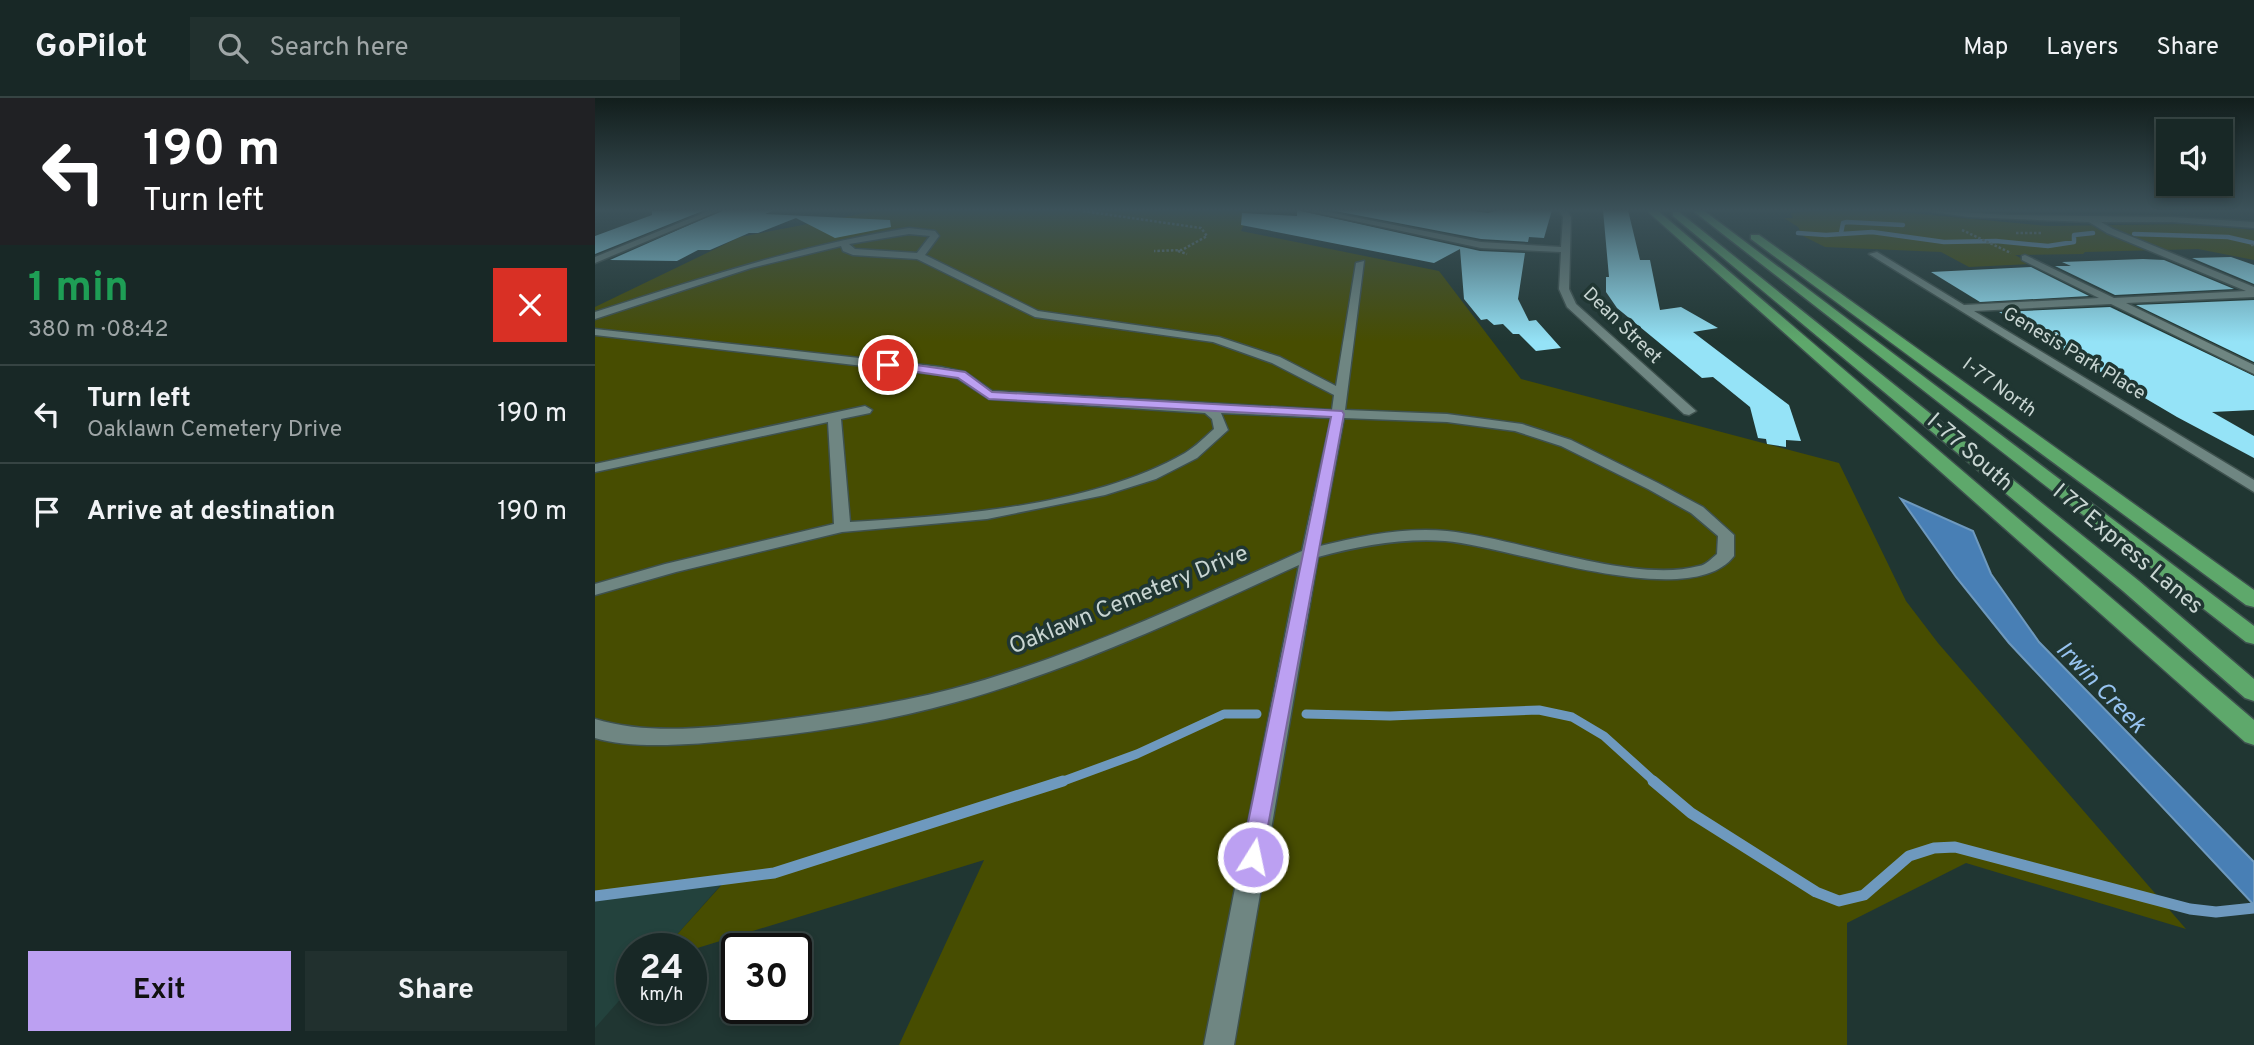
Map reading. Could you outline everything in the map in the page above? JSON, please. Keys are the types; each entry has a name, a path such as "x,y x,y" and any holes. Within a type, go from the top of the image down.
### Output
{"highway":[{"name":"I-77 South","path":"1702,254 2254,735"},
{"name":"I 77 Express Lanes","path":"1726,254 2131,586 2254,692"},
{"name":"I 77 Express Lanes","path":"1755,254 2254,637"},
{"name":"I-77 North","path":"1779,254 2254,600"},
{"path":"2131,586 2254,684"}],"street":[{"name":"Oaklawn Cemetery Drive","path":"595,316 748,267 804,254"},
{"name":"Oaklawn Cemetery Drive","path":"879,254 919,256 991,295 1035,314 1215,339 1276,360 1339,403"},
{"name":"Dean Street","path":"1566,254 1565,289 1571,305 1689,411"},
{"name":"Genesis Park Place","path":"1874,254 2254,487"},
{"path":"2164,254 2254,293"},
{"path":"2025,258 2254,370"},
{"path":"1219,1045 1339,403 1361,263"},
{"path":"1961,308 2254,293"},
{"name":"Oaklawn Cemetery Drive","path":"595,332 941,371 961,375 989,396 1209,409 1339,403 1517,427 1566,443 1697,510 1726,535 1725,556 1706,571 1673,574 1640,572 1490,541 1444,536 1391,538 1339,546 1310,554 1139,631 1030,672 900,709 757,731 695,735 644,737 600,732 595,727"},
{"path":"595,590 671,568 842,527 999,512 1135,482 1179,464 1209,444 1220,430 1218,418 1209,409"},
{"path":"595,468 865,410"},
{"path":"834,416 842,527"}],"path":[{"path":"2016,254 2025,258"}],"shaded area":[{"path":"726,879 678,933 616,933 616,1004 595,1028 595,896"}],"green space":[{"path":"704,254 1356,254 1439,271 1521,379 1839,463 1906,601 1938,643 2186,929 1966,863 1847,923 1847,1045 899,1045 984,860 746,933 721,933 721,941 707,945 707,933 678,933 726,880 595,896 595,307"},
{"path":"1945,254 2070,254 2015,255 2031,264 1969,267"},
{"path":"2224,254 2254,254 2254,260"}],"water":[{"path":"1901,499 1973,531 1991,574 2039,642 2254,862 2254,905 2009,643 1956,577"}],"building":[{"path":"623,254 690,254 677,261 610,260"},
{"path":"1389,254 1450,254 1434,263"},
{"path":"1460,254 1525,254 1518,299 1529,321 1536,320 1561,348 1536,351 1519,334 1513,334 1503,324 1494,325 1487,319 1481,320 1464,299"},
{"path":"1607,254 1639,254 1640,260 1650,260 1660,310 1681,307 1718,328 1693,332 1789,405 1801,441 1786,440 1786,447 1767,444 1766,439 1758,438 1750,407 1713,377 1702,378 1617,308 1606,292 1606,277 1609,277"},
{"path":"2231,257 2254,265 2254,284 2192,258"},
{"path":"2164,260 2234,289 2115,295 2055,266 2071,266 2062,262"},
{"path":"2031,267 2089,296 1980,302 1931,272"},
{"path":"2254,300 2254,362 2136,305"},
{"path":"2110,307 2254,376 2254,410 2212,412 2254,436 2254,458 2177,417 1999,312"}],"waterway":[{"path":"1306,714 1390,716 1539,710 1572,717 1604,736 1656,783"},
{"path":"1058,783 1137,754 1224,714 1257,714"},
{"path":"595,896 774,873 1063,781"},
{"path":"1653,781 1691,813 1816,892 1839,901 1864,895 1909,856 1934,848 1955,847 2190,909 2216,912 2254,908"}],"route":[{"path":"888,365 961,375 989,396 1338,414 1253,857"}],"water label":[{"name":"Irwin Creek","path":"2100,688"}]}
